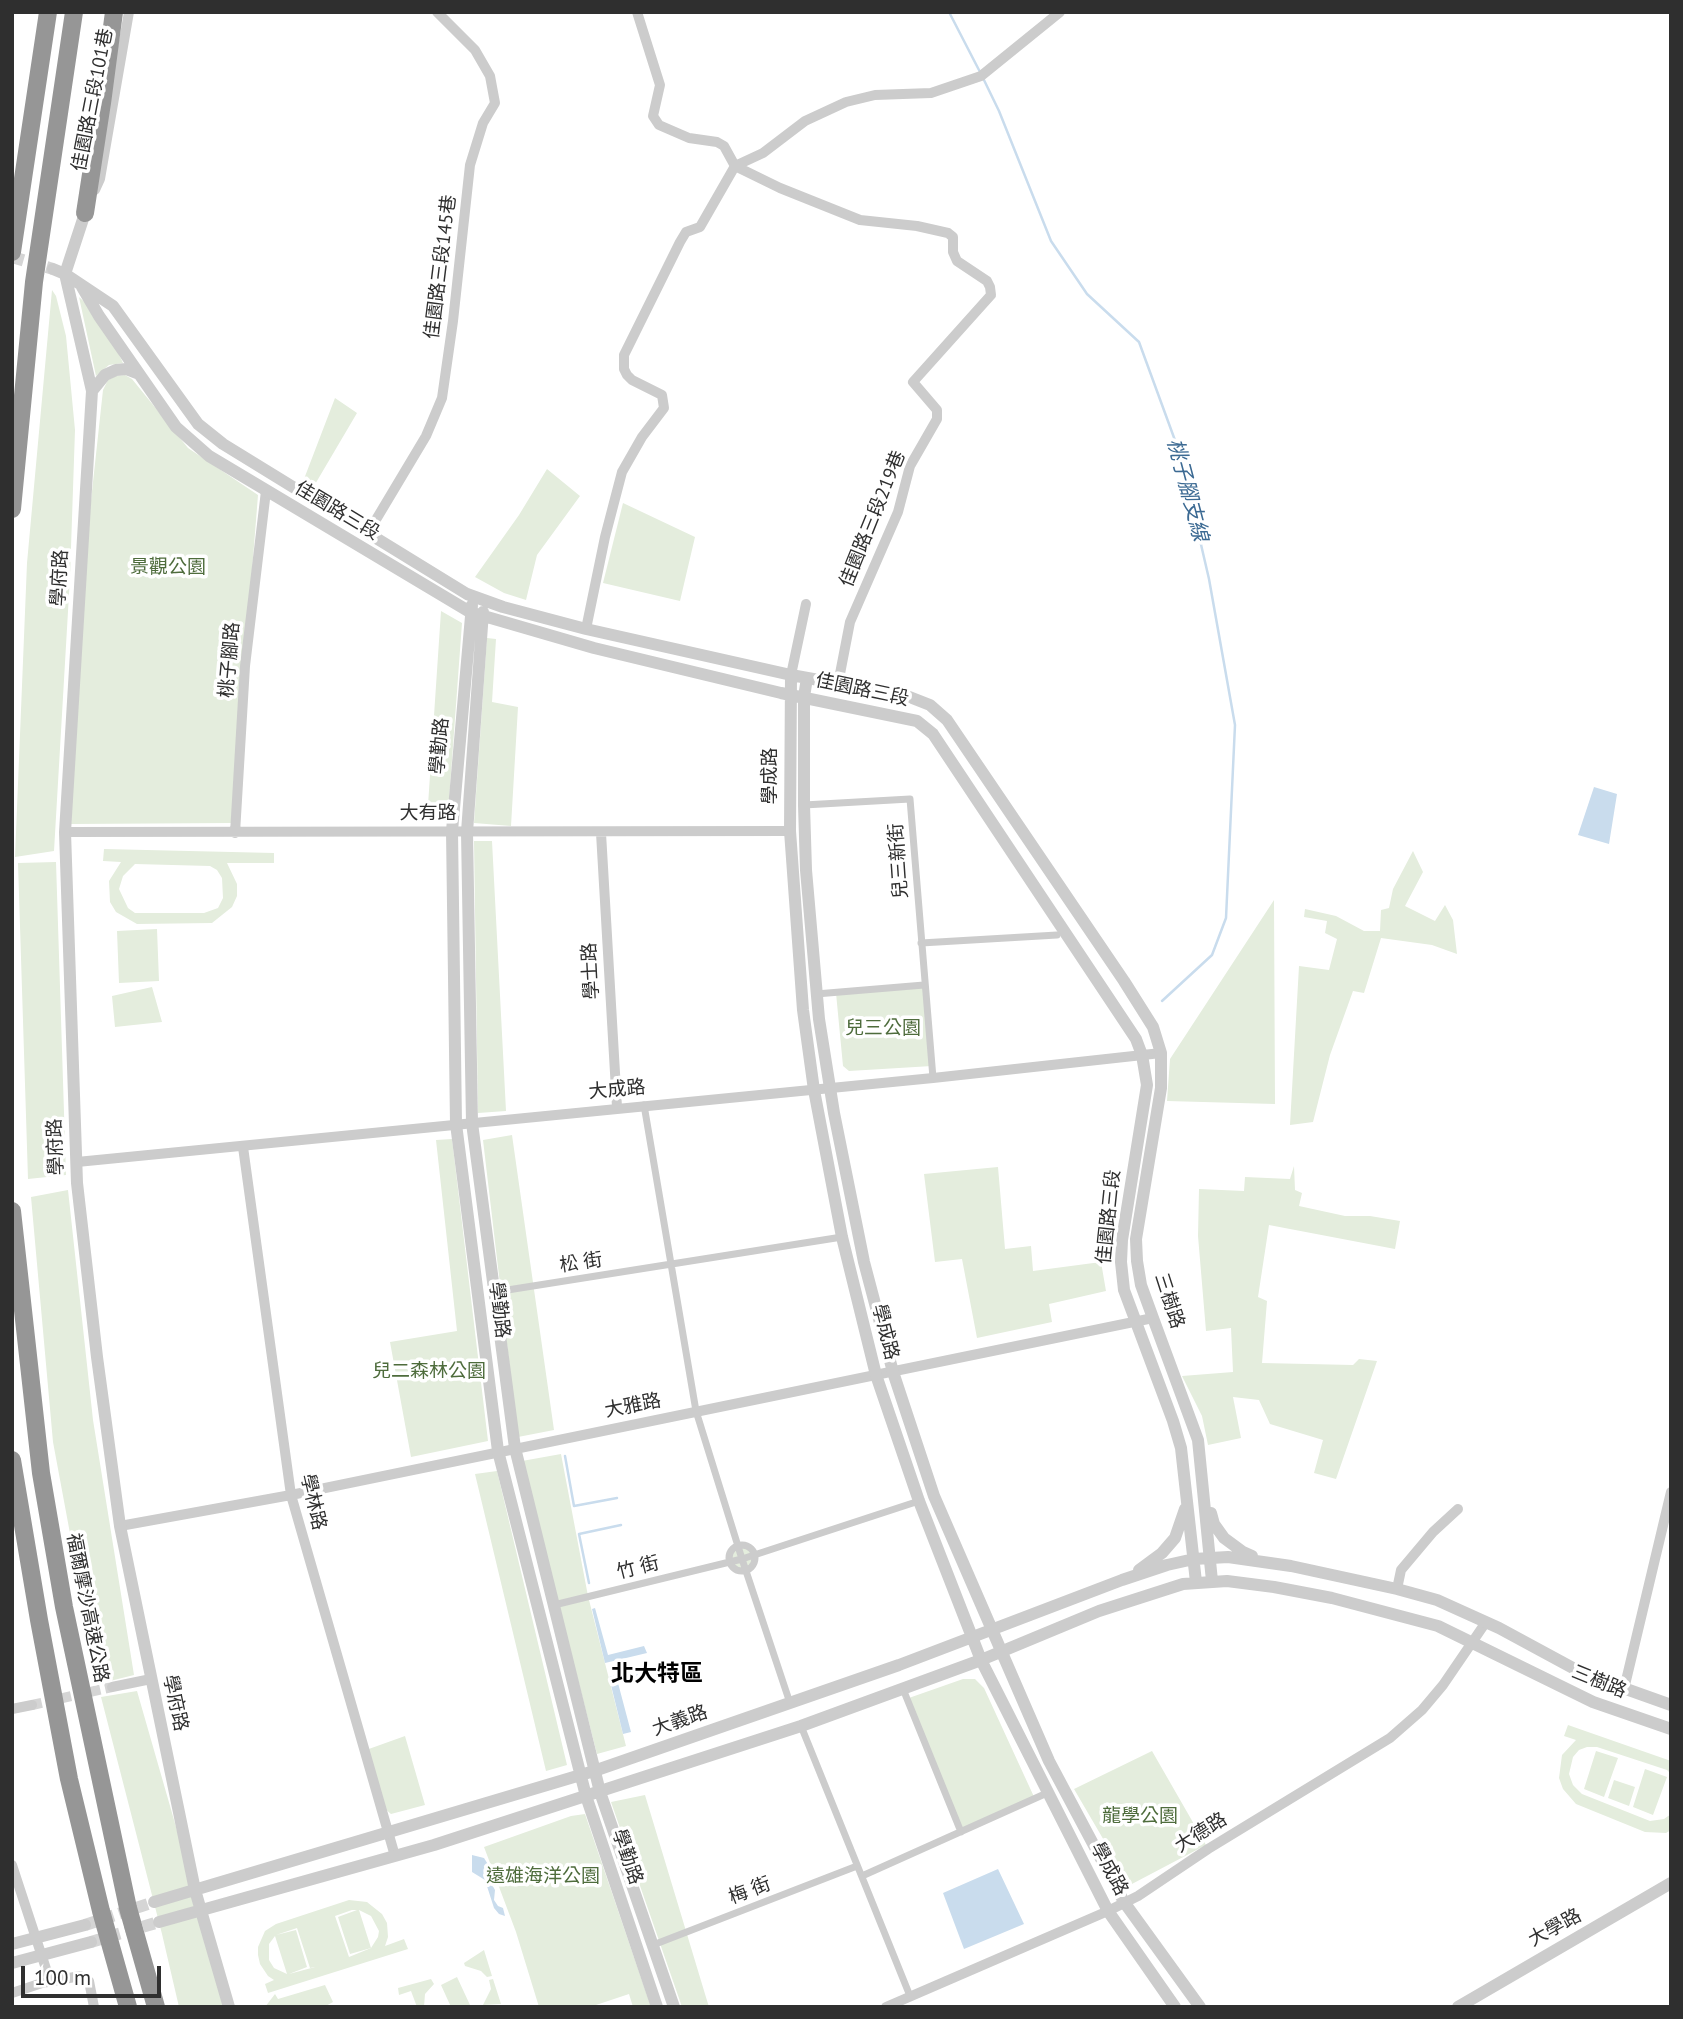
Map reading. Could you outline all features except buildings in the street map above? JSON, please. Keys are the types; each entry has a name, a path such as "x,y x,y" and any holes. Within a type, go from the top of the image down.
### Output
{"highway":[{"path":"12,252 48,12"},
{"path":"12,509 34,282 74,12"},
{"path":"59,123 82,12"},
{"path":"85,213 114,12"},
{"name":"福爾摩沙高速公路","path":"12,1211 38,1447 64,1607 128,1908 156,2007"},
{"path":"12,1460 38,1620 69,1779 128,2007"}],"street":[{"name":"佳園路三段101巷","path":"59,272 100,179 129,12"},
{"name":"佳園路三段145巷","path":"368,533 426,436 442,398 470,164 483,123 495,103 490,75 475,50 437,12"},
{"path":"637,12 660,85 653,116 659,125 689,138 717,142 724,146 735,166"},
{"path":"586,629 622,472 642,437 664,408 662,395 632,380 627,374 624,369 624,355 680,242 686,232 700,227 705,221 735,166 763,153 804,121 846,102 875,95 931,93 981,76 1060,12"},
{"name":"佳園路三段219巷","path":"735,166 780,188 860,220 917,226 948,233 953,237 953,252 957,261 987,281 990,287 991,295 913,382 937,410 937,419 910,466 889,535 850,621 838,684"},
{"name":"佳園路三段","path":"59,272 113,306 198,424 223,444 479,599 586,629 791,675 907,696 930,705 947,720 1124,981 1153,1027 1161,1053"},
{"name":"學府路","path":"59,272 92,391 65,832 77,1183 120,1526 199,1910 229,2007"},
{"name":"佳園路三段","path":"80,284 99,316 176,426 209,456 476,614 594,648 790,695 917,720 933,734 1136,1039 1142,1055 1147,1085 1122,1240 1121,1262 1124,1290 1181,1448 1196,1582"},
{"path":"92,391 105,375 117,370 126,369 139,374"},
{"name":"桃子腳路","path":"235,833 245,666 266,491"},
{"name":"學勤路","path":"479,599 452,831 456,1124 498,1451 586,1796 657,2007"},
{"name":"學成路","path":"806,604 791,675 790,695 790,831 803,1010 814,1090 842,1237 876,1375 919,1501 981,1660 1108,1910 1175,2007"},
{"name":"學勤路","path":"476,614 467,831 472,1123 516,1448 594,1771 674,2007"},
{"name":"學成路","path":"807,678 804,697 804,805 806,870 816,994 830,1088 864,1262 893,1372 934,1496 1049,1760 1125,1902 1200,2007"},
{"name":"兒三新街","path":"804,805 910,799 933,1078"},
{"name":"大有路","path":"65,832 790,831"},
{"name":"學士路","path":"601,833 617,1107"},
{"path":"921,943 1057,935"},
{"path":"816,994 925,985"},
{"name":"大成路","path":"77,1162 1161,1053"},
{"name":"三樹路","path":"1161,1053 1161,1088 1136,1239 1137,1261 1141,1285 1194,1426 1212,1581 1274,1587 1332,1598 1438,1626 1592,1702 1671,1729"},
{"path":"645,1105 696,1411 790,1703"},
{"name":"學林路","path":"243,1147 291,1495 395,1856"},
{"name":"松 街","path":"495,1292 842,1237"},
{"name":"大雅路","path":"120,1526 291,1495 1153,1318"},
{"path":"1202,1479 1214,1524 1224,1538 1243,1552 1291,1566"},
{"path":"1624,1689 1671,1492"},
{"path":"1122,1580 1146,1566 1175,1538 1184,1516 1187,1494"},
{"name":"竹 街","path":"554,1605 742,1559 919,1501"},
{"path":"1397,1589 1401,1570 1433,1532 1458,1509"},
{"path":"738,1546 750,1547 755,1554 755,1563 746,1571 736,1570 729,1562 730,1553 738,1546"},
{"name":"三樹路","path":"1211,1557 1227,1556 1291,1566 1437,1600 1528,1643 1584,1674 1671,1704"},
{"name":"大義路","path":"154,1902 594,1771 790,1703 1122,1580 1167,1565 1211,1557"},
{"path":"159,1922 395,1856 600,1792 801,1726 981,1660 1132,1599 1183,1584 1212,1581"},
{"name":"大德路","path":"886,2007 1125,1902 1390,1738 1422,1710 1486,1622"},
{"path":"1517,1663 1528,1643"},
{"path":"112,1688 151,1679"},
{"path":"902,1689 961,1832"},
{"path":"12,1709 32,1705"},
{"path":"801,1726 911,1996"},
{"path":"862,1876 1048,1793"},
{"path":"12,1866 50,1981"},
{"name":"梅 街","path":"653,1945 857,1866"},
{"name":"大學路","path":"1458,2007 1671,1883"},
{"path":"12,1944 85,1925"},
{"path":"12,1963 91,1942"},
{"path":"12,1993 50,1981 80,1976 89,1981 94,2007"}],"green space":[{"path":"52,290 66,336 75,430 70,577 54,851 15,857 27,563"},
{"path":"79,297 101,317 123,363 109,365 96,376"},
{"name":"景觀公園","path":"125,375 132,379 188,448 258,495 232,823 71,824 83,574 103,390 108,380"},
{"path":"335,398 357,413 314,486 304,479"},
{"path":"547,469 580,496 537,555 526,600 504,593 475,577 519,515"},
{"path":"623,503 695,537 680,601 603,583"},
{"path":"441,611 462,623 448,814 444,821 434,821 427,820"},
{"path":"487,638 496,639 492,702 518,707 511,826 474,823"},
{"path":"474,841 492,841 506,1111 478,1113"},
{"path":"104,849 274,853 274,863 227,863 237,884 237,896 232,907 212,923 137,924 116,912 110,902 109,881 121,862 103,861","holes":["135,864 210,866 217,870 222,878 223,898 218,908 204,913 135,913 128,908 119,889 123,876"]},
{"path":"1413,851 1423,872 1405,906 1435,921 1445,905 1453,920 1457,954 1432,945 1381,938 1364,993 1353,991 1330,1055 1313,1122 1290,1125 1299,966 1329,970 1337,939 1325,933 1327,921 1304,917 1305,909 1336,916 1364,931 1380,931 1381,910 1389,908 1393,889"},
{"path":"56,862 66,1175 28,1179 18,863"},
{"path":"1274,900 1275,1104 1167,1101 1170,1059"},
{"path":"157,929 159,981 119,983 117,931"},
{"name":"兒三公園","path":"924,985 932,1066 849,1071 843,1066 836,993"},
{"path":"152,987 162,1022 115,1027 112,996"},
{"path":"512,1135 554,1430 518,1437 483,1140"},
{"name":"兒二森林公園","path":"452,1139 488,1441 411,1457 390,1342 457,1331 436,1140"},
{"path":"1294,1166 1295,1190 1302,1193 1299,1206 1345,1216 1370,1216 1400,1221 1395,1249 1269,1225 1258,1297 1267,1301 1262,1363 1353,1365 1359,1359 1377,1361 1336,1479 1314,1473 1323,1440 1270,1424 1259,1400 1233,1397 1241,1438 1208,1445 1202,1416 1182,1376 1233,1372 1231,1328 1206,1331 1198,1236 1199,1189 1244,1191 1245,1177 1290,1179"},
{"path":"998,1167 1005,1249 1031,1246 1033,1271 1101,1262 1106,1291 1049,1304 1052,1322 977,1338 962,1259 935,1262 924,1174"},
{"path":"68,1190 93,1420 134,1675 98,1684 53,1442 31,1197"},
{"path":"561,1454 588,1596 626,1746 597,1754 522,1461"},
{"path":"497,1471 567,1765 546,1771 475,1474"},
{"path":"742,1545 751,1549 755,1558 751,1567 742,1571 733,1567 729,1558 733,1549"},
{"path":"963,1679 975,1679 984,1688 1035,1799 961,1832 906,1699"},
{"path":"137,1691 229,2007 179,2007 101,1697"},
{"path":"1568,1725 1671,1761 1671,1774 1667,1770 1597,1747 1587,1747 1579,1750 1573,1757 1569,1774 1573,1785 1582,1794 1650,1821 1664,1819 1671,1814 1671,1830 1666,1833 1645,1832 1576,1804 1563,1789 1559,1778 1562,1755 1576,1740 1564,1736"},
{"path":"405,1736 425,1805 391,1814 384,1808 366,1750"},
{"name":"龍學公園","path":"1152,1751 1206,1845 1130,1885 1074,1789"},
{"path":"1596,1751 1618,1758 1604,1797 1584,1789"},
{"path":"1645,1769 1667,1777 1653,1815 1633,1807"},
{"path":"1614,1780 1635,1787 1629,1806 1608,1798"},
{"path":"645,1795 709,2007 682,2007 611,1802"},
{"name":"遠雄海洋公園","path":"585,1814 651,2007 633,2007 629,1994 590,2007 539,2007 516,1932 484,1847 571,1816"},
{"path":"349,1900 367,1902 382,1914 387,1923 388,1937 385,1946 404,1939 408,1949 268,1993 265,1984 274,1980 260,1964 258,1947 265,1931 276,1924","holes":["357,1910 338,1917 350,1954 371,1948 349,1957 335,1916","359,1910 371,1916 379,1931 371,1948","297,1928 310,1968 315,1967 289,1974 307,1967 296,1930 276,1935","275,1936 287,1974 274,1968 269,1960 269,1944"]},
{"path":"484,1950 492,1976 487,1977 464,1963"},
{"path":"457,1977 470,2005 468,2007 451,2007 441,1985"},
{"path":"431,1979 434,1984 425,1994 424,2007 417,2007 411,1991 399,1995 398,1988"},
{"path":"493,1979 501,2004 483,2005 491,1989 489,1980"},
{"path":"325,1985 333,2002 324,2007 265,2007 275,1994 278,1999"}],"water":[{"path":"1594,787 1617,794 1609,844 1578,835"},
{"path":"595,1608 608,1655 644,1646 647,1653 605,1663 592,1609"},
{"path":"653,1665 656,1672 618,1683 631,1732 623,1734 609,1677"},
{"path":"472,1855 484,1858 489,1866 486,1874 495,1890 494,1900 503,1908 505,1916 494,1908 485,1880 472,1872"},
{"path":"998,1869 1024,1924 964,1949 943,1893"}],"waterway":[{"name":"桃子腳支線","path":"949,12 980,72"},
{"name":"桃子腳支線","path":"983,78 1051,241 1087,294 1139,342 1180,454 1209,579 1235,725 1226,918 1212,955 1162,1001"},
{"path":"565,1456 574,1506 617,1498"},
{"path":"589,1583 579,1534 621,1525"}],"tunnel":[{"path":"12,257 53,269"},
{"path":"32,1705 112,1687"},
{"path":"85,1925 154,1902"},
{"path":"91,1942 159,1922"}],"district":[{"name":"北大特區","path":"657,1674"}]}
